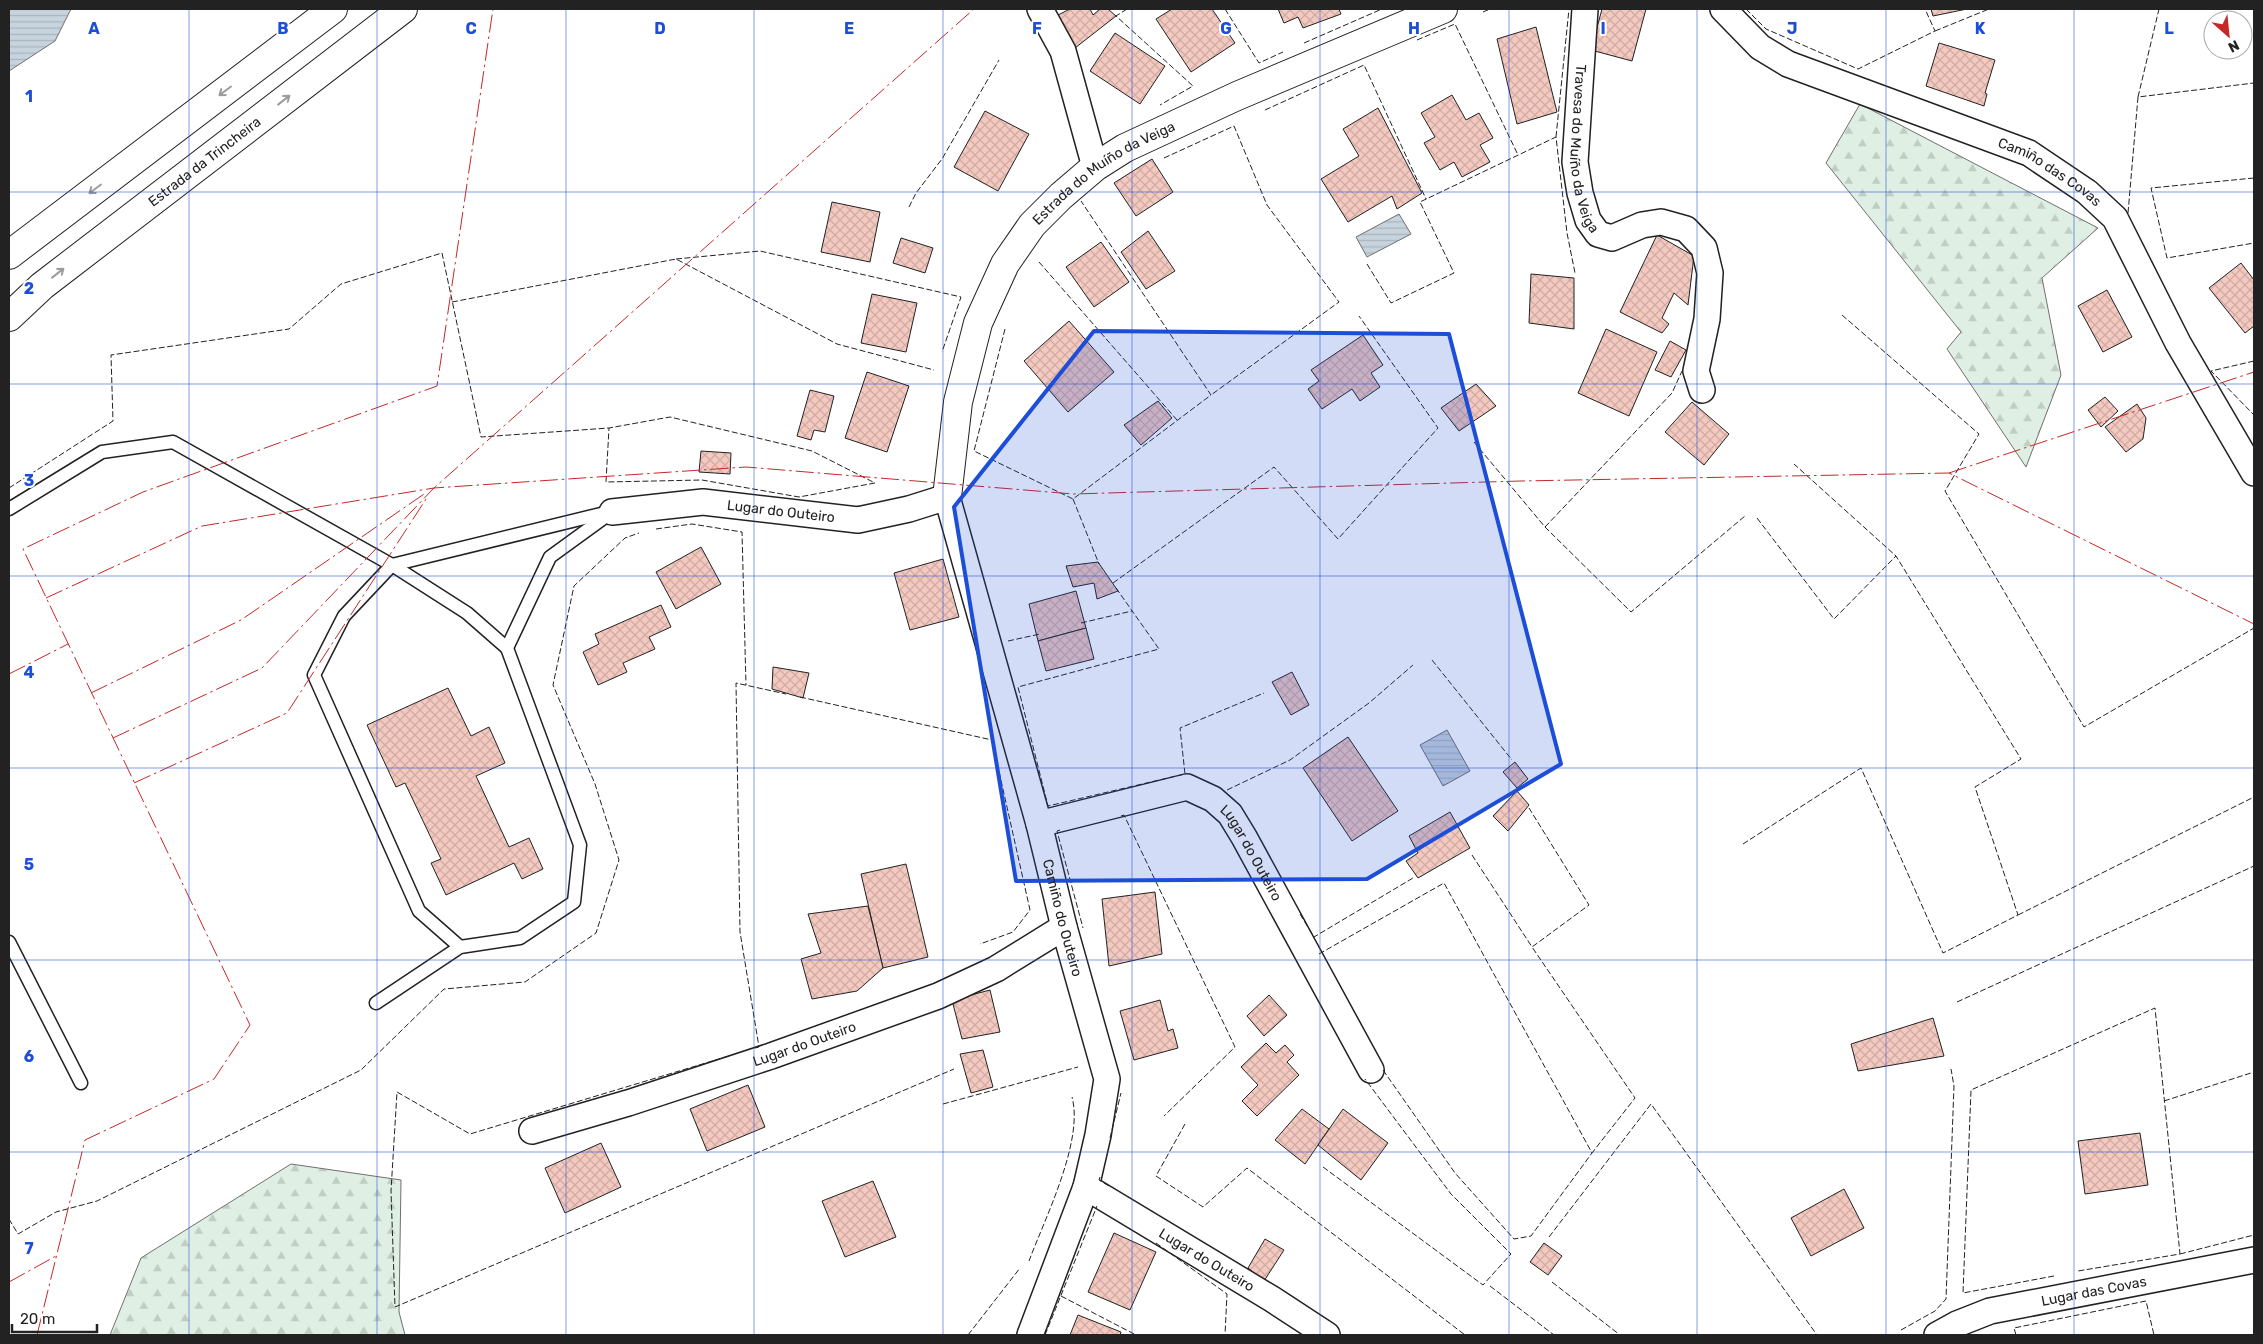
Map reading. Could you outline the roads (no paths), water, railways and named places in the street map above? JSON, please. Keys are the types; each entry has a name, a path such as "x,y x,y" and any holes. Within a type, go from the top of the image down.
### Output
{"main road":[{"path":"9,255 333,9"},
{"name":"Estrada da Trincheira","path":"9,318 42,286 403,9"},
{"name":"Estrada do Muíño da Veiga","path":"947,497 958,402 978,323 1005,264 1032,225 1061,196 1095,167 1125,148 1228,100 1443,9"}],"street":[{"path":"1040,9 1063,51 1095,167"},
{"name":"Travesa do Muíño da Veiga","path":"1585,9 1575,162 1580,193 1588,220 1598,234 1612,238 1642,225 1661,222 1686,229 1704,248 1710,273 1707,318 1696,371 1702,390"},
{"name":"Camiño das Covas","path":"1723,9 1760,47 1788,64 2029,153 2087,192 2114,218 2178,343 2254,472"},
{"name":"Lugar do Outeiro","path":"612,512 703,502 858,520 909,509 947,497"},
{"name":"Camiño do Outeiro","path":"947,497 1039,824 1064,927 1107,1079 1098,1136 1086,1187 1030,1335"},
{"name":"Lugar do Outeiro","path":"1039,824 1187,787 1213,799 1230,814 1244,837 1371,1070"},
{"name":"Lugar do Outeiro","path":"532,1131 663,1091 938,996 996,969 1064,927"},
{"name":"Lugar do Outeiro","path":"1086,1187 1272,1299 1327,1335"},
{"name":"Lugar das Covas","path":"1937,1335 1957,1324 1990,1311 2254,1260"}],"lane":[{"path":"9,509 102,452 173,442 392,564 467,613 507,648 580,845 574,902 520,938 460,947 376,1003"},
{"path":"460,947 419,911 314,675 344,616 392,564 612,512"},
{"path":"507,648 550,557 612,512"},
{"path":"9,942 81,1083"}]}
